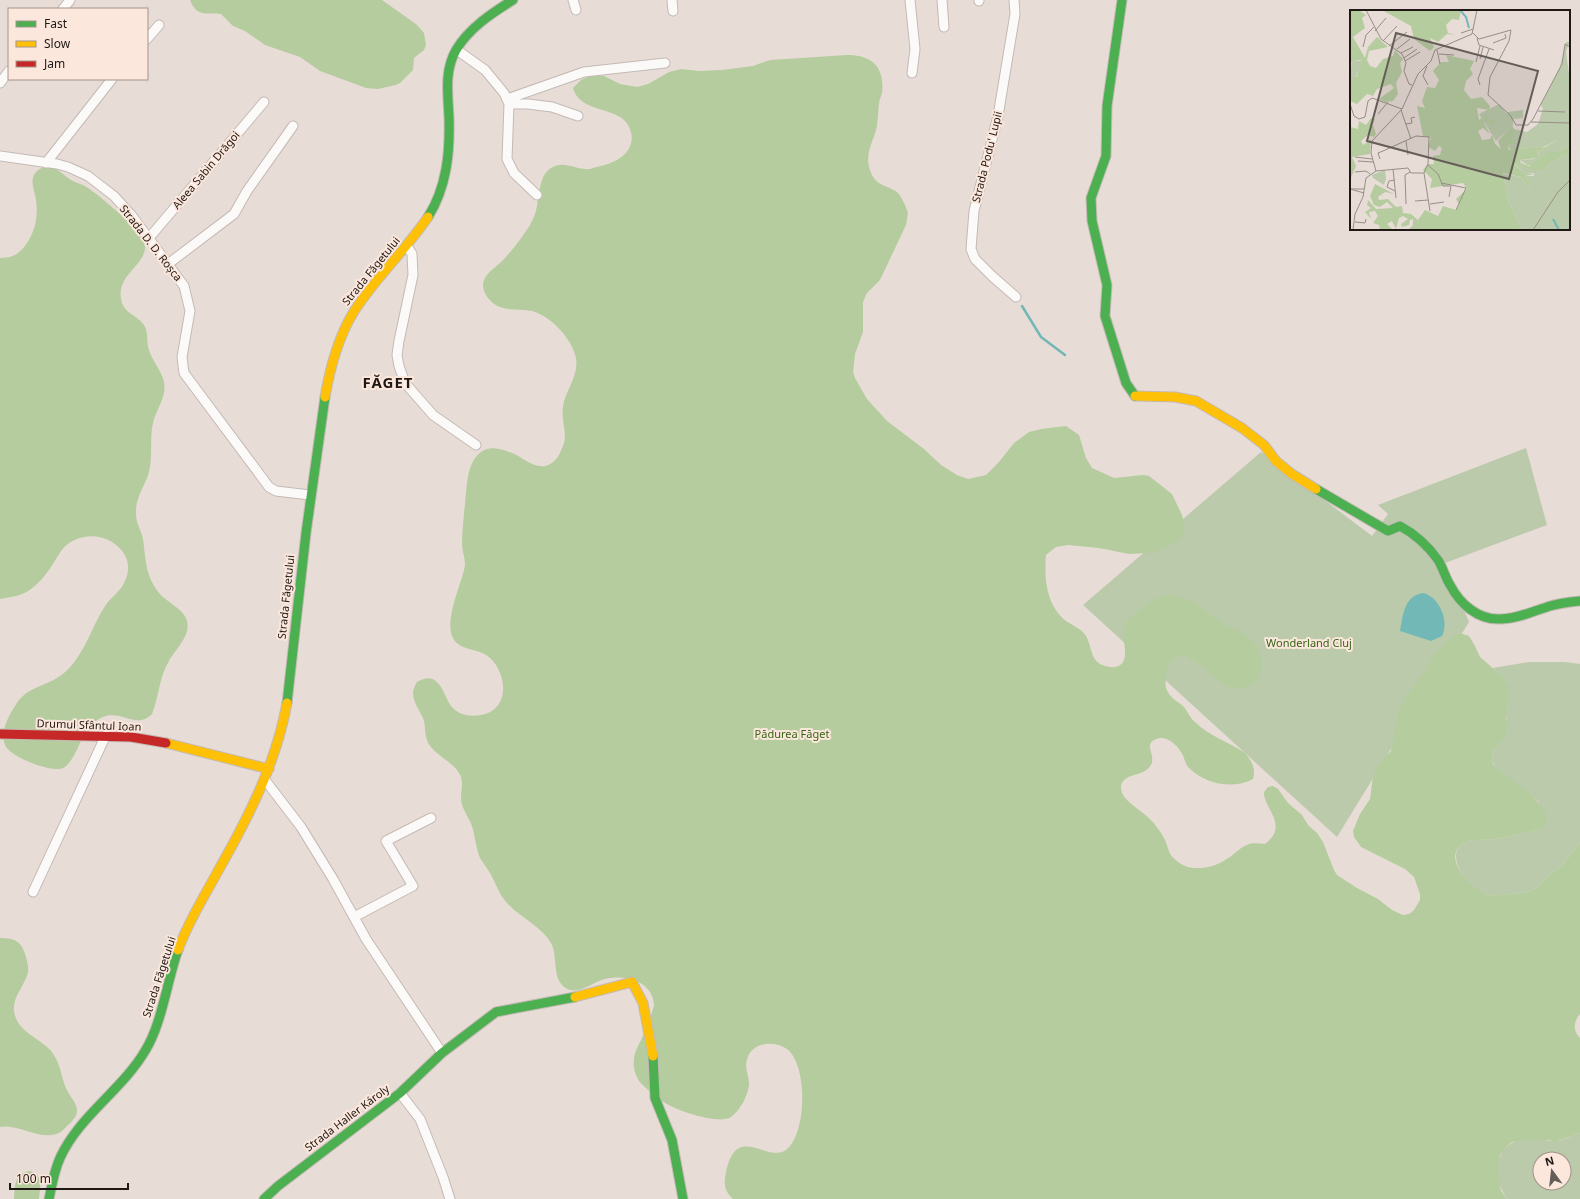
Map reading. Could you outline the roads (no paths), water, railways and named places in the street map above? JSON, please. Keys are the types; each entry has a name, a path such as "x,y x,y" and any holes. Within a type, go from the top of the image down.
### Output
{"main road":[{"name":"Strada Făgetului","path":"49,1199 50,1186 56,1164 67,1144 142,1056 152,1037 176,957 189,925 239,834 265,780 284,718 288,695 303,551 317,445 328,383 340,340 348,319 407,246 433,210 440,193 448,157 448,71 457,50 475,27 513,0"},
{"path":"1122,0 1107,106 1106,156 1102,172 1091,198 1092,221 1107,285 1105,316 1126,383 1135,396 1175,397 1196,401 1242,428 1264,445 1276,461 1292,474 1388,531 1400,526 1406,529 1425,546 1439,562 1450,584 1462,602 1479,615 1493,619 1505,618 1557,604 1580,601"},
{"name":"Drumul Sfântul Ioan","path":"0,734 131,737 162,742 269,769"},
{"name":"Strada Haller Károly","path":"264,1199 278,1186 400,1092 442,1053 496,1012 565,999 632,982 643,1003 653,1054 655,1098 672,1140 683,1199"}],"street":[{"path":"64,8 70,0"},
{"path":"573,0 576,10"},
{"path":"672,0 673,11"},
{"path":"910,0 915,49 912,73"},
{"path":"942,0 944,27"},
{"name":"Strada Podu' Lupii","path":"1014,0 1015,14 998,116 974,211 971,249 975,259 1016,297"},
{"path":"148,38 159,25"},
{"path":"457,50 485,70 504,93 508,102 507,159 514,173 537,195"},
{"path":"508,102 584,72 665,63"},
{"path":"0,83 8,72"},
{"path":"46,163 111,80"},
{"name":"Aleea Sabin Drăgoi","path":"148,238 264,102"},
{"path":"508,102 552,107 578,116"},
{"path":"168,264 234,214 247,191 293,126"},
{"name":"Strada D. D. Roșca","path":"0,156 68,167 88,176 114,196 132,216 184,286 190,311 182,357 184,373 269,487 276,491 310,495"},
{"path":"407,246 412,254 413,275 399,341 397,355 399,366 405,382 433,415 476,445"},
{"path":"33,892 106,736"},
{"path":"265,780 301,827 366,939 442,1053"},
{"path":"354,917 413,886 386,841 430,818"},
{"path":"400,1092 420,1119 450,1199"}],"water":[{"path":"1423,593 1434,599 1442,610 1444,617 1445,624 1442,636 1431,641 1400,631 1408,602 1417,595"}],"waterway":[{"path":"1022,306 1041,337 1065,355"}],"district":[{"name":"FĂGET","path":"388,383"}],"park label":[{"name":"Wonderland Cluj","path":"1309,643"},
{"name":"Pădurea Făget","path":"792,734"}]}
